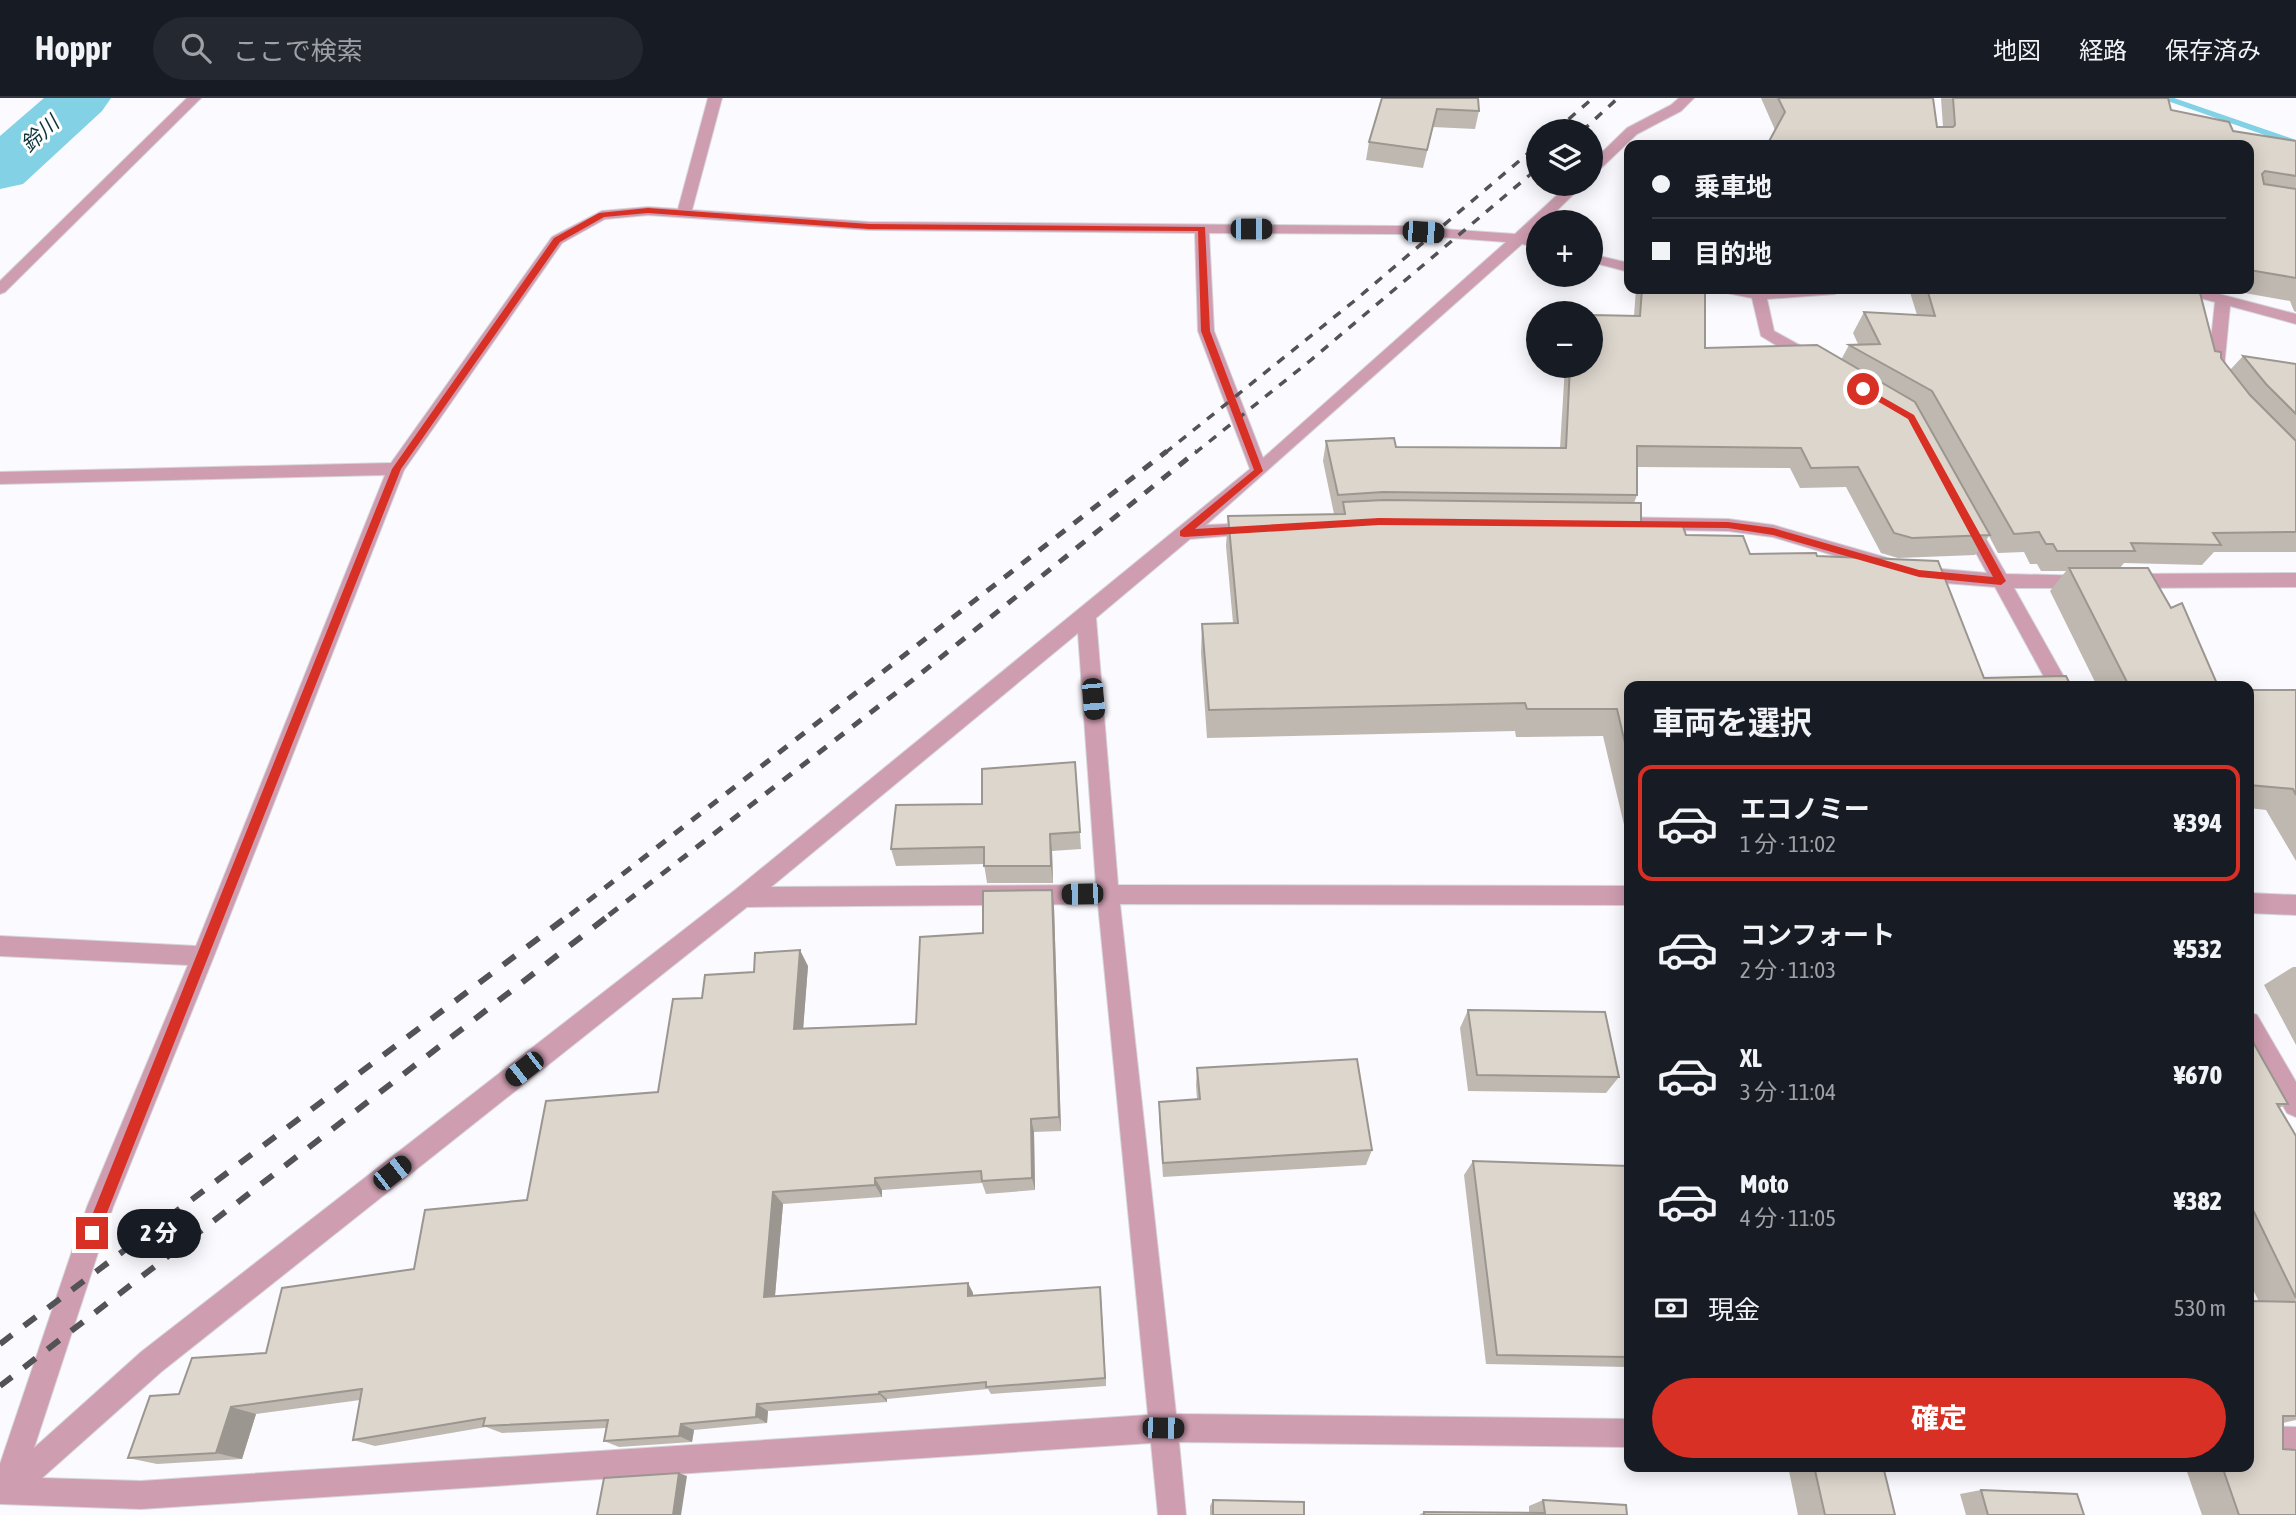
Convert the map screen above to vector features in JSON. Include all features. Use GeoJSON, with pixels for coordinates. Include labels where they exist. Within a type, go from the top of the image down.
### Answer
{"type":"FeatureCollection","features":[{"type":"Feature","properties":{"kind":"street"},"geometry":{"type":"LineString","coordinates":[[0,289],[194,98]]}},
{"type":"Feature","properties":{"kind":"street"},"geometry":{"type":"LineString","coordinates":[[684,213],[715,98]]}},
{"type":"Feature","properties":{"kind":"street"},"geometry":{"type":"LineString","coordinates":[[1603,159],[1632,131],[1676,108],[1687,98]]}},
{"type":"Feature","properties":{"kind":"street"},"geometry":{"type":"LineString","coordinates":[[1555,210],[1567,196]]}},
{"type":"Feature","properties":{"kind":"street"},"geometry":{"type":"LineString","coordinates":[[3,1495],[100,1207],[203,956],[396,469],[557,240],[602,215],[648,211],[869,226],[1399,230],[1526,241]]}},
{"type":"Feature","properties":{"kind":"street"},"geometry":{"type":"LineString","coordinates":[[1202,229],[1206,331],[1259,471]]}},
{"type":"Feature","properties":{"kind":"street"},"geometry":{"type":"LineString","coordinates":[[3,1495],[151,1363],[743,897],[1086,616],[1526,243]]}},
{"type":"Feature","properties":{"kind":"street"},"geometry":{"type":"LineString","coordinates":[[1603,261],[1624,267]]}},
{"type":"Feature","properties":{"kind":"street"},"geometry":{"type":"LineString","coordinates":[[1754,294],[1772,294]]}},
{"type":"Feature","properties":{"kind":"street"},"geometry":{"type":"LineString","coordinates":[[2201,294],[2296,319]]}},
{"type":"Feature","properties":{"kind":"street"},"geometry":{"type":"LineString","coordinates":[[1759,295],[1767,332],[1827,368]]}},
{"type":"Feature","properties":{"kind":"street"},"geometry":{"type":"LineString","coordinates":[[2223,300],[2214,377],[2227,393]]}},
{"type":"Feature","properties":{"kind":"street"},"geometry":{"type":"LineString","coordinates":[[0,478],[396,469]]}},
{"type":"Feature","properties":{"kind":"street"},"geometry":{"type":"LineString","coordinates":[[1962,511],[2056,681]]}},
{"type":"Feature","properties":{"kind":"street"},"geometry":{"type":"LineString","coordinates":[[1594,523],[1728,525],[1773,531],[1919,573],[2001,581],[2296,580]]}},
{"type":"Feature","properties":{"kind":"street"},"geometry":{"type":"LineString","coordinates":[[1184,533],[1267,528]]}},
{"type":"Feature","properties":{"kind":"street"},"geometry":{"type":"LineString","coordinates":[[1086,616],[1108,894],[1172,1515]]}},
{"type":"Feature","properties":{"kind":"street"},"geometry":{"type":"LineString","coordinates":[[743,897],[1108,894],[1624,895]]}},
{"type":"Feature","properties":{"kind":"street"},"geometry":{"type":"LineString","coordinates":[[2254,904],[2296,905]]}},
{"type":"Feature","properties":{"kind":"street"},"geometry":{"type":"LineString","coordinates":[[0,946],[203,956]]}},
{"type":"Feature","properties":{"kind":"street"},"geometry":{"type":"LineString","coordinates":[[2254,1032],[2296,1105]]}},
{"type":"Feature","properties":{"kind":"street"},"geometry":{"type":"LineString","coordinates":[[3,1495],[141,1495],[1163,1428],[1624,1433]]}},
{"type":"Feature","properties":{"kind":"street"},"geometry":{"type":"LineString","coordinates":[[2254,1440],[2296,1441]]}},
{"type":"Feature","properties":{"kind":"building"},"geometry":{"type":"Polygon","coordinates":[[[1382,98],[1478,98],[1479,111],[1437,109],[1427,150],[1369,142],[1382,98]]]}},
{"type":"Feature","properties":{"kind":"building"},"geometry":{"type":"Polygon","coordinates":[[[1778,98],[1933,98],[1937,127],[1953,127],[1953,98],[2168,98],[2171,110],[2229,122],[2233,131],[2296,141],[2296,176],[2265,171],[2262,174],[2264,184],[2296,189],[2296,278],[2254,271],[2254,140],[1770,140],[1785,112],[1778,98]]]}},
{"type":"Feature","properties":{"kind":"building"},"geometry":{"type":"Polygon","coordinates":[[[1642,294],[1705,294],[1705,348],[1817,345],[1915,402],[1990,535],[1912,538],[1894,533],[1858,467],[1811,468],[1801,448],[1637,446],[1637,495],[1383,492],[1338,495],[1326,441],[1394,438],[1396,447],[1566,448],[1569,378],[1603,378],[1603,315],[1640,316],[1642,294]]]}},
{"type":"Feature","properties":{"kind":"building"},"geometry":{"type":"Polygon","coordinates":[[[1928,294],[2200,294],[2215,351],[2221,352],[2221,358],[2250,395],[2296,441],[2296,532],[2213,533],[2221,545],[2131,543],[2135,551],[2057,551],[2053,544],[2046,544],[2039,532],[2014,534],[1932,391],[1849,345],[1880,344],[1864,312],[1935,316],[1928,294]]]}},
{"type":"Feature","properties":{"kind":"building"},"geometry":{"type":"Polygon","coordinates":[[[2243,356],[2296,364],[2296,414],[2266,384],[2243,356]]]}},
{"type":"Feature","properties":{"kind":"building"},"geometry":{"type":"Polygon","coordinates":[[[1385,500],[1641,503],[1641,524],[1682,524],[1686,535],[1743,536],[1750,554],[1816,553],[1817,556],[1938,561],[1984,678],[2066,676],[2068,681],[1624,681],[1624,739],[1617,709],[1527,709],[1525,703],[1209,710],[1202,624],[1238,623],[1228,516],[1345,514],[1343,502],[1385,500]]]}},
{"type":"Feature","properties":{"kind":"building"},"geometry":{"type":"Polygon","coordinates":[[[2069,568],[2148,568],[2171,608],[2182,603],[2216,681],[2126,681],[2069,568]]]}},
{"type":"Feature","properties":{"kind":"building"},"geometry":{"type":"Polygon","coordinates":[[[2254,690],[2296,690],[2296,795],[2293,789],[2254,785],[2254,690]]]}},
{"type":"Feature","properties":{"kind":"building"},"geometry":{"type":"Polygon","coordinates":[[[1075,762],[1080,832],[1050,834],[1051,866],[984,866],[984,847],[891,849],[896,805],[982,804],[982,769],[1075,762]]]}},
{"type":"Feature","properties":{"kind":"building"},"geometry":{"type":"Polygon","coordinates":[[[1052,890],[1059,1117],[1031,1119],[1032,1178],[982,1181],[981,1171],[875,1178],[875,1185],[773,1192],[764,1297],[968,1283],[968,1296],[1100,1287],[1105,1378],[986,1387],[986,1382],[757,1404],[756,1417],[681,1424],[679,1436],[604,1441],[608,1420],[483,1426],[485,1418],[353,1440],[362,1389],[231,1407],[216,1453],[128,1458],[150,1396],[179,1394],[192,1358],[266,1353],[282,1288],[414,1269],[425,1210],[527,1200],[546,1101],[658,1092],[673,999],[702,998],[705,975],[754,972],[755,953],[800,950],[794,1029],[916,1024],[920,937],[983,933],[983,891],[1052,890]]]}},
{"type":"Feature","properties":{"kind":"building"},"geometry":{"type":"Polygon","coordinates":[[[1468,1010],[1605,1012],[1619,1077],[1477,1075],[1468,1010]]]}},
{"type":"Feature","properties":{"kind":"building"},"geometry":{"type":"Polygon","coordinates":[[[2254,1044],[2288,1104],[2277,1104],[2296,1136],[2296,1298],[2254,1212],[2254,1044]]]}},
{"type":"Feature","properties":{"kind":"building"},"geometry":{"type":"Polygon","coordinates":[[[1357,1059],[1372,1150],[1163,1163],[1159,1102],[1200,1099],[1197,1068],[1357,1059]]]}},
{"type":"Feature","properties":{"kind":"building"},"geometry":{"type":"Polygon","coordinates":[[[1473,1161],[1624,1166],[1624,1357],[1497,1355],[1473,1161]]]}},
{"type":"Feature","properties":{"kind":"building"},"geometry":{"type":"Polygon","coordinates":[[[2254,1301],[2296,1302],[2296,1416],[2283,1416],[2283,1449],[2296,1450],[2296,1515],[2239,1515],[2224,1472],[2254,1472],[2254,1301]]]}},
{"type":"Feature","properties":{"kind":"building"},"geometry":{"type":"Polygon","coordinates":[[[1815,1472],[1884,1472],[1895,1515],[1825,1515],[1815,1472]]]}},
{"type":"Feature","properties":{"kind":"building"},"geometry":{"type":"Polygon","coordinates":[[[679,1473],[673,1515],[597,1515],[604,1478],[679,1473]]]}},
{"type":"Feature","properties":{"kind":"building"},"geometry":{"type":"Polygon","coordinates":[[[1981,1490],[2077,1494],[2084,1515],[1988,1515],[1981,1490]]]}},
{"type":"Feature","properties":{"kind":"building"},"geometry":{"type":"Polygon","coordinates":[[[1213,1500],[1304,1502],[1304,1515],[1213,1515],[1213,1500]]]}},
{"type":"Feature","properties":{"kind":"building"},"geometry":{"type":"Polygon","coordinates":[[[1543,1500],[1626,1505],[1627,1515],[1424,1515],[1424,1512],[1545,1513],[1543,1500]]]}},
{"type":"Feature","properties":{"kind":"waterway","name":"鈴川"},"geometry":{"type":"LineString","coordinates":[[0,170],[80,98]]}},
{"type":"Feature","properties":{"kind":"waterway"},"geometry":{"type":"LineString","coordinates":[[2164,98],[2296,143]]}},
{"type":"Feature","properties":{"kind":"railway"},"geometry":{"type":"LineString","coordinates":[[1569,119],[1593,98]]}},
{"type":"Feature","properties":{"kind":"railway"},"geometry":{"type":"LineString","coordinates":[[1595,119],[1618,98]]}},
{"type":"Feature","properties":{"kind":"railway"},"geometry":{"type":"LineString","coordinates":[[1165,453],[1353,302],[1526,155]]}},
{"type":"Feature","properties":{"kind":"railway"},"geometry":{"type":"LineString","coordinates":[[1195,453],[1311,360],[1526,178]]}},
{"type":"Feature","properties":{"kind":"railway"},"geometry":{"type":"LineString","coordinates":[[570,915],[1167,451]]}},
{"type":"Feature","properties":{"kind":"railway"},"geometry":{"type":"LineString","coordinates":[[609,915],[914,679],[1197,451]]}},
{"type":"Feature","properties":{"kind":"railway"},"geometry":{"type":"LineString","coordinates":[[0,1344],[572,913]]}},
{"type":"Feature","properties":{"kind":"railway"},"geometry":{"type":"LineString","coordinates":[[0,1386],[612,913]]}},
{"type":"Feature","properties":{"kind":"route"},"geometry":{"type":"LineString","coordinates":[[92,1233],[100,1207],[203,956],[396,469],[557,240],[602,215],[648,211],[869,226],[1202,229],[1206,331],[1259,471],[1184,533],[1379,521],[1728,525],[1773,531],[1919,573],[2001,581],[1911,417],[1863,389]]}}]}
